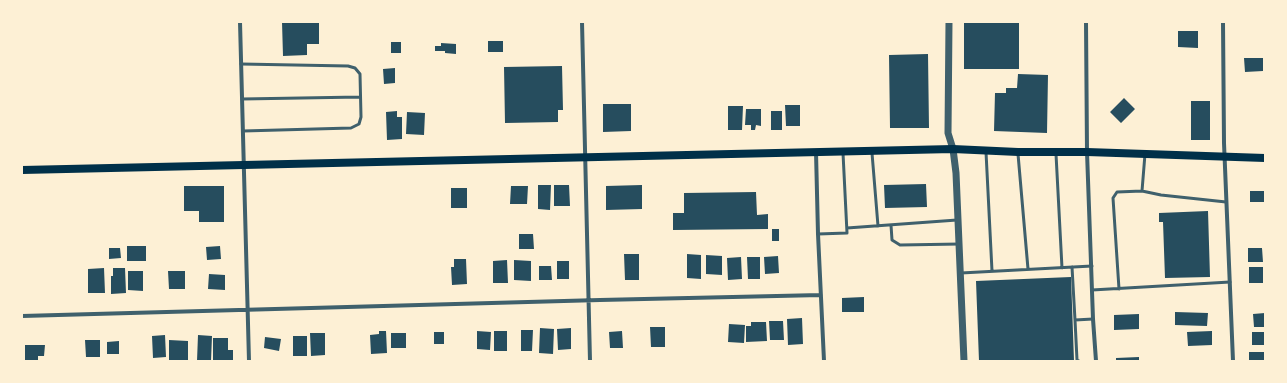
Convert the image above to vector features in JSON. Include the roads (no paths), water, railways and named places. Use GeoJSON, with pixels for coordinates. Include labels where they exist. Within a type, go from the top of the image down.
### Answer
{"type":"FeatureCollection","features":[{"type":"Feature","properties":{"kind":"main road"},"geometry":{"type":"LineString","coordinates":[[22,170],[952,149],[1265,158]]}},
{"type":"Feature","properties":{"kind":"street"},"geometry":{"type":"LineString","coordinates":[[240,22],[249,361]]}},
{"type":"Feature","properties":{"kind":"street"},"geometry":{"type":"LineString","coordinates":[[582,22],[590,361]]}},
{"type":"Feature","properties":{"kind":"street"},"geometry":{"type":"LineString","coordinates":[[948,22],[948,133],[956,173],[964,361]]}},
{"type":"Feature","properties":{"kind":"street"},"geometry":{"type":"LineString","coordinates":[[1086,22],[1087,152],[1096,361]]}},
{"type":"Feature","properties":{"kind":"street"},"geometry":{"type":"LineString","coordinates":[[1223,22],[1224,157],[1233,361]]}},
{"type":"Feature","properties":{"kind":"street"},"geometry":{"type":"LineString","coordinates":[[816,152],[824,361]]}},
{"type":"Feature","properties":{"kind":"street"},"geometry":{"type":"LineString","coordinates":[[22,316],[821,295]]}},
{"type":"Feature","properties":{"kind":"lane"},"geometry":{"type":"LineString","coordinates":[[241,64],[348,66],[355,68],[360,74],[361,117],[359,124],[351,128],[242,131]]}},
{"type":"Feature","properties":{"kind":"lane"},"geometry":{"type":"LineString","coordinates":[[242,99],[360,96]]}},
{"type":"Feature","properties":{"kind":"lane"},"geometry":{"type":"LineString","coordinates":[[986,150],[992,271]]}},
{"type":"Feature","properties":{"kind":"lane"},"geometry":{"type":"LineString","coordinates":[[818,234],[847,233],[843,151]]}},
{"type":"Feature","properties":{"kind":"lane"},"geometry":{"type":"LineString","coordinates":[[872,151],[878,226]]}},
{"type":"Feature","properties":{"kind":"lane"},"geometry":{"type":"LineString","coordinates":[[1018,152],[1028,269]]}},
{"type":"Feature","properties":{"kind":"lane"},"geometry":{"type":"LineString","coordinates":[[1056,152],[1062,268]]}},
{"type":"Feature","properties":{"kind":"lane"},"geometry":{"type":"LineString","coordinates":[[1142,191],[1145,154]]}},
{"type":"Feature","properties":{"kind":"lane"},"geometry":{"type":"LineString","coordinates":[[1119,289],[1113,198],[1117,192],[1142,191],[1161,195],[1226,202]]}},
{"type":"Feature","properties":{"kind":"lane"},"geometry":{"type":"LineString","coordinates":[[847,228],[958,220]]}},
{"type":"Feature","properties":{"kind":"lane"},"geometry":{"type":"LineString","coordinates":[[891,225],[892,240],[900,245],[960,244]]}},
{"type":"Feature","properties":{"kind":"lane"},"geometry":{"type":"LineString","coordinates":[[961,273],[1092,266]]}},
{"type":"Feature","properties":{"kind":"lane"},"geometry":{"type":"LineString","coordinates":[[1072,267],[1077,360],[1079,361]]}},
{"type":"Feature","properties":{"kind":"lane"},"geometry":{"type":"LineString","coordinates":[[1092,290],[1230,282]]}},
{"type":"Feature","properties":{"kind":"lane"},"geometry":{"type":"LineString","coordinates":[[1075,320],[1094,319]]}}]}
